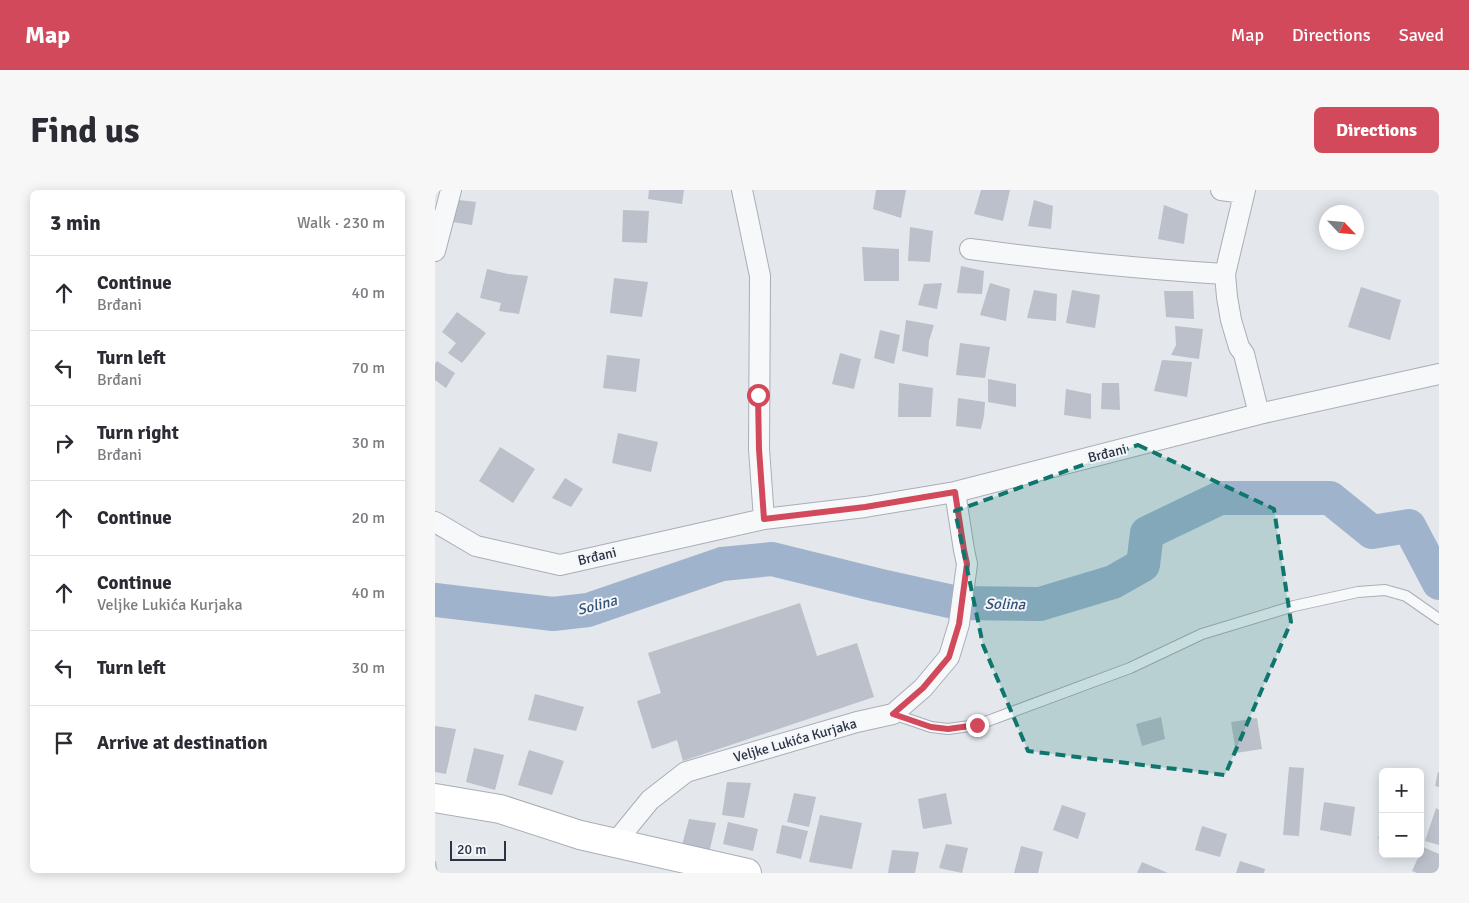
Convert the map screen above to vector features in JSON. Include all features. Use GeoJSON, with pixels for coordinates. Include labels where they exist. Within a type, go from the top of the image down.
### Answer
{"type":"FeatureCollection","features":[{"type":"Feature","properties":{"kind":"main road"},"geometry":{"type":"LineString","coordinates":[[435,798],[500,809],[613,844],[747,873]]}},
{"type":"Feature","properties":{"kind":"street"},"geometry":{"type":"LineString","coordinates":[[435,251],[451,190]]}},
{"type":"Feature","properties":{"kind":"street"},"geometry":{"type":"LineString","coordinates":[[742,190],[760,276],[759,449],[764,519]]}},
{"type":"Feature","properties":{"kind":"street"},"geometry":{"type":"LineString","coordinates":[[1221,190],[1244,192],[1225,274],[1231,320],[1243,354],[1259,414]]}},
{"type":"Feature","properties":{"kind":"street"},"geometry":{"type":"LineString","coordinates":[[970,249],[1153,270],[1225,274]]}},
{"type":"Feature","properties":{"kind":"street","name":"Brđani"},"geometry":{"type":"LineString","coordinates":[[435,522],[476,546],[560,565],[764,519],[865,507],[955,492],[1259,414],[1439,374]]}},
{"type":"Feature","properties":{"kind":"street","name":"Veljke Lukića Kurjaka"},"geometry":{"type":"LineString","coordinates":[[613,844],[651,800],[686,772],[857,722],[893,714],[923,688],[949,657],[959,624],[967,564],[955,492]]}},
{"type":"Feature","properties":{"kind":"lane"},"geometry":{"type":"LineString","coordinates":[[893,714],[931,727],[948,729],[977,725],[1130,668],[1202,634],[1294,606],[1358,592],[1385,590],[1407,596],[1439,619]]}},
{"type":"Feature","properties":{"kind":"highlighted area"},"geometry":{"type":"Polygon","coordinates":[[[1138,445],[1274,509],[1291,622],[1225,775],[1028,751],[983,645],[955,511],[1138,445]]]}},
{"type":"Feature","properties":{"kind":"building"},"geometry":{"type":"Polygon","coordinates":[[[649,190],[684,190],[682,204],[648,199],[649,190]]]}},
{"type":"Feature","properties":{"kind":"building"},"geometry":{"type":"Polygon","coordinates":[[[876,190],[906,190],[901,218],[873,209],[876,190]]]}},
{"type":"Feature","properties":{"kind":"building"},"geometry":{"type":"Polygon","coordinates":[[[981,190],[1010,190],[1003,221],[974,214],[981,190]]]}},
{"type":"Feature","properties":{"kind":"building"},"geometry":{"type":"Polygon","coordinates":[[[450,199],[476,202],[472,225],[446,221],[450,199]]]}},
{"type":"Feature","properties":{"kind":"building"},"geometry":{"type":"Polygon","coordinates":[[[1034,200],[1053,206],[1051,229],[1028,226],[1034,200]]]}},
{"type":"Feature","properties":{"kind":"building"},"geometry":{"type":"Polygon","coordinates":[[[1164,205],[1188,214],[1184,244],[1158,239],[1164,205]]]}},
{"type":"Feature","properties":{"kind":"building"},"geometry":{"type":"Polygon","coordinates":[[[623,210],[649,211],[647,243],[622,242],[623,210]]]}},
{"type":"Feature","properties":{"kind":"building"},"geometry":{"type":"Polygon","coordinates":[[[910,227],[933,231],[930,262],[908,261],[910,227]]]}},
{"type":"Feature","properties":{"kind":"building"},"geometry":{"type":"Polygon","coordinates":[[[862,247],[899,249],[899,281],[864,281],[862,247]]]}},
{"type":"Feature","properties":{"kind":"building"},"geometry":{"type":"Polygon","coordinates":[[[961,266],[984,271],[982,294],[957,293],[961,266]]]}},
{"type":"Feature","properties":{"kind":"building"},"geometry":{"type":"Polygon","coordinates":[[[487,269],[528,276],[519,314],[499,311],[501,303],[480,298],[487,269]]]}},
{"type":"Feature","properties":{"kind":"building"},"geometry":{"type":"Polygon","coordinates":[[[614,278],[648,282],[642,317],[610,313],[614,278]]]}},
{"type":"Feature","properties":{"kind":"building"},"geometry":{"type":"Polygon","coordinates":[[[942,283],[937,309],[918,305],[924,284],[942,283]]]}},
{"type":"Feature","properties":{"kind":"building"},"geometry":{"type":"Polygon","coordinates":[[[990,283],[1010,289],[1006,321],[980,315],[990,283]]]}},
{"type":"Feature","properties":{"kind":"building"},"geometry":{"type":"Polygon","coordinates":[[[1361,287],[1401,300],[1390,340],[1348,327],[1361,287]]]}},
{"type":"Feature","properties":{"kind":"building"},"geometry":{"type":"Polygon","coordinates":[[[1034,290],[1057,294],[1056,321],[1027,318],[1034,290]]]}},
{"type":"Feature","properties":{"kind":"building"},"geometry":{"type":"Polygon","coordinates":[[[1072,290],[1100,295],[1095,328],[1066,323],[1072,290]]]}},
{"type":"Feature","properties":{"kind":"building"},"geometry":{"type":"Polygon","coordinates":[[[1164,291],[1193,291],[1194,319],[1166,317],[1164,291]]]}},
{"type":"Feature","properties":{"kind":"building"},"geometry":{"type":"Polygon","coordinates":[[[457,312],[486,333],[462,363],[448,353],[456,343],[442,332],[457,312]]]}},
{"type":"Feature","properties":{"kind":"building"},"geometry":{"type":"Polygon","coordinates":[[[906,320],[934,325],[929,341],[928,357],[902,351],[906,320]]]}},
{"type":"Feature","properties":{"kind":"building"},"geometry":{"type":"Polygon","coordinates":[[[1175,326],[1203,329],[1199,359],[1171,355],[1176,345],[1175,326]]]}},
{"type":"Feature","properties":{"kind":"building"},"geometry":{"type":"Polygon","coordinates":[[[880,330],[900,335],[894,364],[874,358],[880,330]]]}},
{"type":"Feature","properties":{"kind":"building"},"geometry":{"type":"Polygon","coordinates":[[[960,343],[990,347],[985,378],[956,375],[960,343]]]}},
{"type":"Feature","properties":{"kind":"building"},"geometry":{"type":"Polygon","coordinates":[[[840,353],[861,359],[854,389],[832,384],[840,353]]]}},
{"type":"Feature","properties":{"kind":"building"},"geometry":{"type":"Polygon","coordinates":[[[607,355],[640,359],[636,392],[603,388],[607,355]]]}},
{"type":"Feature","properties":{"kind":"building"},"geometry":{"type":"Polygon","coordinates":[[[1162,360],[1192,362],[1187,397],[1154,391],[1162,360]]]}},
{"type":"Feature","properties":{"kind":"building"},"geometry":{"type":"Polygon","coordinates":[[[437,361],[455,373],[446,388],[435,380],[435,364],[437,361]]]}},
{"type":"Feature","properties":{"kind":"building"},"geometry":{"type":"Polygon","coordinates":[[[988,379],[1016,384],[1016,407],[988,402],[988,379]]]}},
{"type":"Feature","properties":{"kind":"building"},"geometry":{"type":"Polygon","coordinates":[[[899,383],[933,388],[931,417],[898,417],[899,383]]]}},
{"type":"Feature","properties":{"kind":"building"},"geometry":{"type":"Polygon","coordinates":[[[1102,383],[1119,383],[1120,410],[1101,409],[1102,383]]]}},
{"type":"Feature","properties":{"kind":"building"},"geometry":{"type":"Polygon","coordinates":[[[1066,389],[1091,394],[1091,419],[1064,415],[1066,389]]]}},
{"type":"Feature","properties":{"kind":"building"},"geometry":{"type":"Polygon","coordinates":[[[958,398],[985,402],[981,429],[956,426],[958,398]]]}},
{"type":"Feature","properties":{"kind":"building"},"geometry":{"type":"Polygon","coordinates":[[[618,433],[658,442],[651,472],[612,463],[618,433]]]}},
{"type":"Feature","properties":{"kind":"building"},"geometry":{"type":"Polygon","coordinates":[[[500,447],[535,469],[513,503],[479,481],[500,447]]]}},
{"type":"Feature","properties":{"kind":"building"},"geometry":{"type":"Polygon","coordinates":[[[565,478],[583,489],[571,507],[552,498],[565,478]]]}},
{"type":"Feature","properties":{"kind":"building"},"geometry":{"type":"Polygon","coordinates":[[[800,603],[817,656],[857,643],[874,697],[683,761],[677,740],[652,749],[637,701],[661,693],[648,653],[800,603]]]}},
{"type":"Feature","properties":{"kind":"building"},"geometry":{"type":"Polygon","coordinates":[[[535,694],[584,707],[576,731],[528,720],[535,694]]]}},
{"type":"Feature","properties":{"kind":"building"},"geometry":{"type":"Polygon","coordinates":[[[1161,717],[1165,739],[1142,746],[1136,724],[1161,717]]]}},
{"type":"Feature","properties":{"kind":"building"},"geometry":{"type":"Polygon","coordinates":[[[1257,718],[1262,749],[1236,753],[1231,722],[1257,718]]]}},
{"type":"Feature","properties":{"kind":"building"},"geometry":{"type":"Polygon","coordinates":[[[435,726],[456,729],[446,774],[435,772],[435,726]]]}},
{"type":"Feature","properties":{"kind":"building"},"geometry":{"type":"Polygon","coordinates":[[[474,748],[504,755],[495,790],[466,782],[474,748]]]}},
{"type":"Feature","properties":{"kind":"building"},"geometry":{"type":"Polygon","coordinates":[[[529,750],[564,761],[552,795],[518,785],[529,750]]]}},
{"type":"Feature","properties":{"kind":"building"},"geometry":{"type":"Polygon","coordinates":[[[1289,767],[1304,768],[1299,836],[1283,835],[1289,767]]]}},
{"type":"Feature","properties":{"kind":"building"},"geometry":{"type":"Polygon","coordinates":[[[1439,772],[1439,787],[1435,786],[1439,772]]]}},
{"type":"Feature","properties":{"kind":"building"},"geometry":{"type":"Polygon","coordinates":[[[727,782],[751,783],[744,818],[722,815],[727,782]]]}},
{"type":"Feature","properties":{"kind":"building"},"geometry":{"type":"Polygon","coordinates":[[[794,793],[816,797],[809,827],[787,822],[794,793]]]}},
{"type":"Feature","properties":{"kind":"building"},"geometry":{"type":"Polygon","coordinates":[[[946,793],[952,824],[923,829],[918,799],[946,793]]]}},
{"type":"Feature","properties":{"kind":"building"},"geometry":{"type":"Polygon","coordinates":[[[1324,802],[1355,807],[1351,836],[1320,830],[1324,802]]]}},
{"type":"Feature","properties":{"kind":"building"},"geometry":{"type":"Polygon","coordinates":[[[1062,805],[1086,813],[1078,839],[1053,830],[1062,805]]]}},
{"type":"Feature","properties":{"kind":"building"},"geometry":{"type":"Polygon","coordinates":[[[1436,808],[1439,810],[1439,845],[1425,841],[1436,808]]]}},
{"type":"Feature","properties":{"kind":"building"},"geometry":{"type":"Polygon","coordinates":[[[820,815],[862,823],[852,869],[809,862],[820,815]]]}},
{"type":"Feature","properties":{"kind":"building"},"geometry":{"type":"Polygon","coordinates":[[[689,819],[716,823],[709,853],[681,849],[689,819]]]}},
{"type":"Feature","properties":{"kind":"building"},"geometry":{"type":"Polygon","coordinates":[[[728,822],[758,829],[753,851],[723,844],[728,822]]]}},
{"type":"Feature","properties":{"kind":"building"},"geometry":{"type":"Polygon","coordinates":[[[782,825],[808,831],[801,859],[776,853],[782,825]]]}},
{"type":"Feature","properties":{"kind":"building"},"geometry":{"type":"Polygon","coordinates":[[[1202,826],[1227,834],[1220,857],[1195,850],[1202,826]]]}},
{"type":"Feature","properties":{"kind":"building"},"geometry":{"type":"Polygon","coordinates":[[[946,844],[968,848],[962,873],[939,868],[946,844]]]}},
{"type":"Feature","properties":{"kind":"building"},"geometry":{"type":"Polygon","coordinates":[[[1021,846],[1043,852],[1038,873],[1014,873],[1021,846]]]}},
{"type":"Feature","properties":{"kind":"building"},"geometry":{"type":"Polygon","coordinates":[[[1424,847],[1439,854],[1439,873],[1417,873],[1412,871],[1418,858],[1424,858],[1424,847]]]}},
{"type":"Feature","properties":{"kind":"building"},"geometry":{"type":"Polygon","coordinates":[[[892,850],[919,852],[915,873],[888,873],[892,850]]]}},
{"type":"Feature","properties":{"kind":"building"},"geometry":{"type":"Polygon","coordinates":[[[436,861],[438,873],[435,873],[436,861]]]}},
{"type":"Feature","properties":{"kind":"building"},"geometry":{"type":"Polygon","coordinates":[[[1240,861],[1265,869],[1264,873],[1236,873],[1240,861]]]}},
{"type":"Feature","properties":{"kind":"building"},"geometry":{"type":"Polygon","coordinates":[[[1142,862],[1168,873],[1137,873],[1142,862]]]}},
{"type":"Feature","properties":{"kind":"waterway","name":"Solina"},"geometry":{"type":"LineString","coordinates":[[435,600],[553,614],[588,610],[722,564],[772,559],[958,603],[1040,604],[1113,582],[1143,565],[1147,533],[1220,498],[1330,498],[1372,532],[1409,526],[1439,583]]}},
{"type":"Feature","properties":{"kind":"route"},"geometry":{"type":"LineString","coordinates":[[758,395],[761,492],[764,519],[865,507],[955,492],[967,564],[959,624],[949,657],[923,688],[893,714],[931,727],[948,729],[977,725]]}}]}
